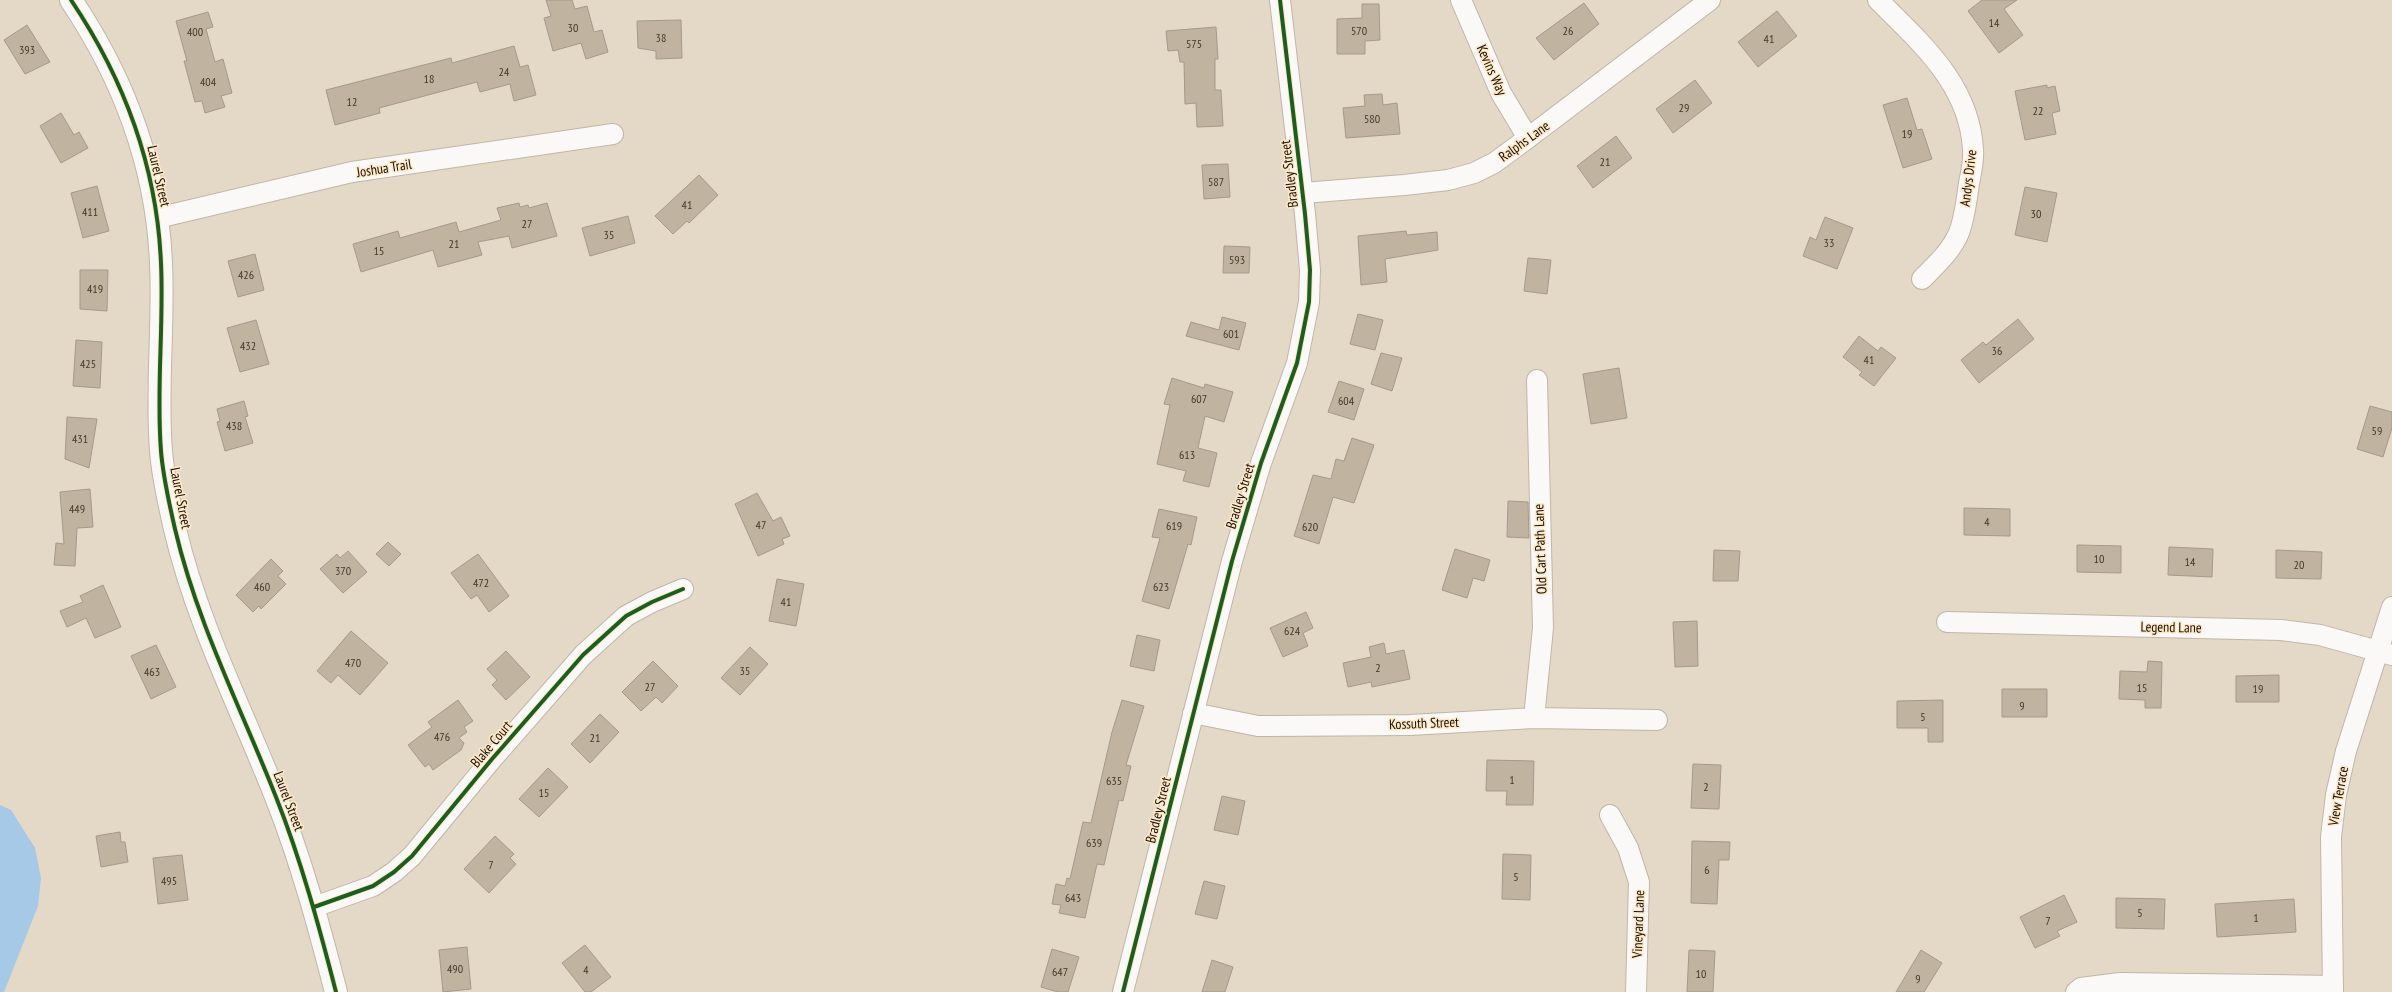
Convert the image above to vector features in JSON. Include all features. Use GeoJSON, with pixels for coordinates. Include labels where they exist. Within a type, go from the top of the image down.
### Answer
{"type":"FeatureCollection","features":[{"type":"Feature","properties":{"kind":"street","name":"Laurel Street"},"geometry":{"type":"LineString","coordinates":[[70,0],[102,51],[134,121],[150,177],[157,218],[161,265],[161,452],[175,530],[206,631],[275,794],[314,907],[336,992]]}},
{"type":"Feature","properties":{"kind":"street","name":"Bradley Street"},"geometry":{"type":"LineString","coordinates":[[1123,992],[1247,507],[1297,363],[1309,302],[1310,270],[1280,0]]}},
{"type":"Feature","properties":{"kind":"street","name":"Kevins Way"},"geometry":{"type":"LineString","coordinates":[[1461,0],[1501,93],[1528,138]]}},
{"type":"Feature","properties":{"kind":"street","name":"Ralphs Lane"},"geometry":{"type":"LineString","coordinates":[[1302,193],[1448,180],[1474,173],[1494,162],[1528,138],[1710,0]]}},
{"type":"Feature","properties":{"kind":"street","name":"Andys Drive"},"geometry":{"type":"LineString","coordinates":[[1878,0],[1922,44],[1947,73],[1962,100],[1971,129],[1973,152],[1968,196],[1958,236],[1941,260],[1922,279]]}},
{"type":"Feature","properties":{"kind":"street","name":"Joshua Trail"},"geometry":{"type":"LineString","coordinates":[[157,218],[352,172],[613,134]]}},
{"type":"Feature","properties":{"kind":"street","name":"Old Cart Path Lane"},"geometry":{"type":"LineString","coordinates":[[1534,718],[1542,628],[1537,380]]}},
{"type":"Feature","properties":{"kind":"street","name":"Blake Court"},"geometry":{"type":"LineString","coordinates":[[314,907],[373,886],[394,872],[412,856],[492,759],[583,655],[626,616],[652,602],[684,589]]}},
{"type":"Feature","properties":{"kind":"street","name":"View Terrace"},"geometry":{"type":"LineString","coordinates":[[2333,989],[2331,837],[2336,795],[2346,751],[2385,653],[2392,607]]}},
{"type":"Feature","properties":{"kind":"street","name":"Legend Lane"},"geometry":{"type":"LineString","coordinates":[[1948,622],[2281,630],[2320,635],[2385,653]]}},
{"type":"Feature","properties":{"kind":"street","name":"Kossuth Street"},"geometry":{"type":"LineString","coordinates":[[1194,713],[1258,726],[1410,725],[1534,718],[1657,720]]}},
{"type":"Feature","properties":{"kind":"street","name":"Vineyard Lane"},"geometry":{"type":"LineString","coordinates":[[1610,815],[1628,848],[1639,882],[1636,992]]}},
{"type":"Feature","properties":{"kind":"street"},"geometry":{"type":"LineString","coordinates":[[2076,992],[2082,988],[2120,983],[2333,989]]}},
{"type":"Feature","properties":{"kind":"water"},"geometry":{"type":"Polygon","coordinates":[[[0,805],[11,810],[35,848],[41,878],[38,906],[4,992],[0,992],[0,805]]]}},
{"type":"Feature","properties":{"kind":"building"},"geometry":{"type":"Polygon","coordinates":[[[546,0],[572,0],[575,9],[587,6],[594,32],[602,30],[608,52],[586,59],[581,43],[553,51],[544,18],[551,16],[546,0]]]}},
{"type":"Feature","properties":{"kind":"building"},"geometry":{"type":"Polygon","coordinates":[[[1982,0],[2017,0],[2004,9],[2023,35],[1999,53],[1968,11],[1982,0]]]}},
{"type":"Feature","properties":{"kind":"building"},"geometry":{"type":"Polygon","coordinates":[[[1584,3],[1599,24],[1554,60],[1536,38],[1584,3]]]}},
{"type":"Feature","properties":{"kind":"building"},"geometry":{"type":"Polygon","coordinates":[[[1362,4],[1379,4],[1380,40],[1365,41],[1365,54],[1337,54],[1337,19],[1362,18],[1362,4]]]}},
{"type":"Feature","properties":{"kind":"building"},"geometry":{"type":"Polygon","coordinates":[[[1777,11],[1797,36],[1758,67],[1738,42],[1777,11]]]}},
{"type":"Feature","properties":{"kind":"building"},"geometry":{"type":"Polygon","coordinates":[[[208,12],[213,27],[206,29],[215,62],[223,59],[232,93],[221,96],[225,107],[205,113],[202,101],[195,102],[184,61],[187,61],[176,21],[208,12]]]}},
{"type":"Feature","properties":{"kind":"building"},"geometry":{"type":"Polygon","coordinates":[[[681,20],[682,58],[656,59],[656,51],[638,48],[637,21],[681,20]]]}},
{"type":"Feature","properties":{"kind":"building"},"geometry":{"type":"Polygon","coordinates":[[[27,25],[50,62],[25,74],[4,40],[27,25]]]}},
{"type":"Feature","properties":{"kind":"building"},"geometry":{"type":"Polygon","coordinates":[[[1216,27],[1218,59],[1215,59],[1215,90],[1221,90],[1223,126],[1197,127],[1196,103],[1185,104],[1184,62],[1180,62],[1178,50],[1168,51],[1166,31],[1216,27]]]}},
{"type":"Feature","properties":{"kind":"building"},"geometry":{"type":"Polygon","coordinates":[[[514,46],[520,67],[528,65],[536,95],[514,101],[510,84],[480,92],[477,82],[379,108],[380,113],[335,125],[326,90],[451,58],[452,63],[514,46]]]}},
{"type":"Feature","properties":{"kind":"building"},"geometry":{"type":"Polygon","coordinates":[[[1695,80],[1712,103],[1673,133],[1656,109],[1695,80]]]}},
{"type":"Feature","properties":{"kind":"building"},"geometry":{"type":"Polygon","coordinates":[[[2047,85],[2047,88],[2055,86],[2060,111],[2052,113],[2056,134],[2025,140],[2015,91],[2047,85]]]}},
{"type":"Feature","properties":{"kind":"building"},"geometry":{"type":"Polygon","coordinates":[[[1382,94],[1383,105],[1397,103],[1400,134],[1346,138],[1343,108],[1365,106],[1364,95],[1382,94]]]}},
{"type":"Feature","properties":{"kind":"building"},"geometry":{"type":"Polygon","coordinates":[[[1907,98],[1917,130],[1922,129],[1932,159],[1903,168],[1883,105],[1907,98]]]}},
{"type":"Feature","properties":{"kind":"building"},"geometry":{"type":"Polygon","coordinates":[[[61,113],[74,135],[79,132],[88,148],[61,163],[40,126],[61,113]]]}},
{"type":"Feature","properties":{"kind":"building"},"geometry":{"type":"Polygon","coordinates":[[[1616,136],[1632,158],[1593,188],[1577,166],[1616,136]]]}},
{"type":"Feature","properties":{"kind":"building"},"geometry":{"type":"Polygon","coordinates":[[[1228,164],[1230,197],[1204,199],[1202,165],[1228,164]]]}},
{"type":"Feature","properties":{"kind":"building"},"geometry":{"type":"Polygon","coordinates":[[[699,175],[718,195],[689,223],[687,221],[673,234],[655,216],[699,175]]]}},
{"type":"Feature","properties":{"kind":"building"},"geometry":{"type":"Polygon","coordinates":[[[97,186],[109,231],[83,238],[71,193],[97,186]]]}},
{"type":"Feature","properties":{"kind":"building"},"geometry":{"type":"Polygon","coordinates":[[[2025,187],[2057,193],[2047,242],[2015,235],[2025,187]]]}},
{"type":"Feature","properties":{"kind":"building"},"geometry":{"type":"Polygon","coordinates":[[[519,203],[520,207],[528,205],[529,208],[547,203],[557,236],[512,248],[509,236],[478,242],[482,255],[438,267],[433,250],[361,272],[353,244],[398,231],[400,238],[456,222],[459,232],[501,220],[497,208],[519,203]]]}},
{"type":"Feature","properties":{"kind":"building"},"geometry":{"type":"Polygon","coordinates":[[[628,216],[635,243],[590,256],[582,228],[628,216]]]}},
{"type":"Feature","properties":{"kind":"building"},"geometry":{"type":"Polygon","coordinates":[[[1825,217],[1853,228],[1837,269],[1803,256],[1810,237],[1816,240],[1825,217]]]}},
{"type":"Feature","properties":{"kind":"building"},"geometry":{"type":"Polygon","coordinates":[[[1406,231],[1407,235],[1437,232],[1438,250],[1385,259],[1387,282],[1361,285],[1358,236],[1406,231]]]}},
{"type":"Feature","properties":{"kind":"building"},"geometry":{"type":"Polygon","coordinates":[[[1224,246],[1250,247],[1249,273],[1223,273],[1224,246]]]}},
{"type":"Feature","properties":{"kind":"building"},"geometry":{"type":"Polygon","coordinates":[[[255,254],[264,290],[238,297],[228,261],[255,254]]]}},
{"type":"Feature","properties":{"kind":"building"},"geometry":{"type":"Polygon","coordinates":[[[1528,258],[1551,260],[1547,294],[1524,291],[1528,258]]]}},
{"type":"Feature","properties":{"kind":"building"},"geometry":{"type":"Polygon","coordinates":[[[80,270],[108,270],[107,311],[80,309],[80,270]]]}},
{"type":"Feature","properties":{"kind":"building"},"geometry":{"type":"Polygon","coordinates":[[[1358,314],[1383,320],[1375,350],[1350,344],[1358,314]]]}},
{"type":"Feature","properties":{"kind":"building"},"geometry":{"type":"Polygon","coordinates":[[[1222,317],[1246,323],[1239,350],[1186,336],[1191,322],[1219,330],[1222,317]]]}},
{"type":"Feature","properties":{"kind":"building"},"geometry":{"type":"Polygon","coordinates":[[[2018,319],[2034,339],[1979,383],[1961,360],[1983,342],[1986,345],[2018,319]]]}},
{"type":"Feature","properties":{"kind":"building"},"geometry":{"type":"Polygon","coordinates":[[[256,320],[269,364],[240,372],[227,328],[256,320]]]}},
{"type":"Feature","properties":{"kind":"building"},"geometry":{"type":"Polygon","coordinates":[[[1859,336],[1878,351],[1881,347],[1896,358],[1874,386],[1859,375],[1862,372],[1843,357],[1859,336]]]}},
{"type":"Feature","properties":{"kind":"building"},"geometry":{"type":"Polygon","coordinates":[[[76,340],[102,342],[100,388],[73,386],[76,340]]]}},
{"type":"Feature","properties":{"kind":"building"},"geometry":{"type":"Polygon","coordinates":[[[1381,353],[1402,358],[1392,391],[1371,384],[1381,353]]]}},
{"type":"Feature","properties":{"kind":"building"},"geometry":{"type":"Polygon","coordinates":[[[1619,368],[1627,418],[1591,424],[1583,374],[1619,368]]]}},
{"type":"Feature","properties":{"kind":"building"},"geometry":{"type":"Polygon","coordinates":[[[1172,378],[1204,388],[1205,384],[1233,392],[1224,422],[1205,416],[1198,448],[1217,453],[1209,487],[1183,481],[1186,471],[1157,464],[1170,405],[1164,404],[1172,378]]]}},
{"type":"Feature","properties":{"kind":"building"},"geometry":{"type":"Polygon","coordinates":[[[1339,381],[1364,389],[1354,420],[1328,412],[1339,381]]]}},
{"type":"Feature","properties":{"kind":"building"},"geometry":{"type":"Polygon","coordinates":[[[244,401],[248,416],[245,417],[253,443],[225,451],[217,422],[220,421],[217,409],[244,401]]]}},
{"type":"Feature","properties":{"kind":"building"},"geometry":{"type":"Polygon","coordinates":[[[2370,406],[2392,412],[2392,428],[2383,457],[2357,449],[2370,406]]]}},
{"type":"Feature","properties":{"kind":"building"},"geometry":{"type":"Polygon","coordinates":[[[67,417],[97,419],[89,468],[65,459],[67,417]]]}},
{"type":"Feature","properties":{"kind":"building"},"geometry":{"type":"Polygon","coordinates":[[[1352,438],[1374,445],[1354,503],[1333,497],[1319,544],[1294,536],[1313,475],[1331,479],[1336,459],[1344,461],[1352,438]]]}},
{"type":"Feature","properties":{"kind":"building"},"geometry":{"type":"Polygon","coordinates":[[[90,489],[93,527],[77,528],[75,566],[54,565],[56,543],[64,544],[60,492],[90,489]]]}},
{"type":"Feature","properties":{"kind":"building"},"geometry":{"type":"Polygon","coordinates":[[[757,493],[773,521],[781,517],[790,536],[782,539],[784,544],[758,556],[735,504],[757,493]]]}},
{"type":"Feature","properties":{"kind":"building"},"geometry":{"type":"Polygon","coordinates":[[[1508,501],[1528,502],[1529,538],[1507,537],[1508,501]]]}},
{"type":"Feature","properties":{"kind":"building"},"geometry":{"type":"Polygon","coordinates":[[[1964,508],[2010,509],[2010,536],[1964,535],[1964,508]]]}},
{"type":"Feature","properties":{"kind":"building"},"geometry":{"type":"Polygon","coordinates":[[[1159,509],[1197,517],[1191,545],[1188,544],[1169,609],[1142,601],[1160,538],[1152,537],[1159,509]]]}},
{"type":"Feature","properties":{"kind":"building"},"geometry":{"type":"Polygon","coordinates":[[[388,542],[401,554],[389,566],[376,554],[388,542]]]}},
{"type":"Feature","properties":{"kind":"building"},"geometry":{"type":"Polygon","coordinates":[[[2077,545],[2121,546],[2121,573],[2077,572],[2077,545]]]}},
{"type":"Feature","properties":{"kind":"building"},"geometry":{"type":"Polygon","coordinates":[[[2169,547],[2213,549],[2212,577],[2168,575],[2169,547]]]}},
{"type":"Feature","properties":{"kind":"building"},"geometry":{"type":"Polygon","coordinates":[[[1455,549],[1490,560],[1484,581],[1473,578],[1467,598],[1442,590],[1455,549]]]}},
{"type":"Feature","properties":{"kind":"building"},"geometry":{"type":"Polygon","coordinates":[[[1714,550],[1740,551],[1738,581],[1713,581],[1714,550]]]}},
{"type":"Feature","properties":{"kind":"building"},"geometry":{"type":"Polygon","coordinates":[[[2276,550],[2322,552],[2321,579],[2276,578],[2276,550]]]}},
{"type":"Feature","properties":{"kind":"building"},"geometry":{"type":"Polygon","coordinates":[[[348,551],[367,572],[343,593],[320,569],[337,554],[340,558],[348,551]]]}},
{"type":"Feature","properties":{"kind":"building"},"geometry":{"type":"Polygon","coordinates":[[[478,554],[509,596],[489,612],[477,595],[471,599],[451,573],[478,554]]]}},
{"type":"Feature","properties":{"kind":"building"},"geometry":{"type":"Polygon","coordinates":[[[271,559],[283,571],[278,576],[286,584],[261,609],[259,606],[253,612],[236,595],[271,559]]]}},
{"type":"Feature","properties":{"kind":"building"},"geometry":{"type":"Polygon","coordinates":[[[777,579],[804,584],[796,626],[769,621],[777,579]]]}},
{"type":"Feature","properties":{"kind":"building"},"geometry":{"type":"Polygon","coordinates":[[[103,585],[121,627],[95,638],[86,618],[67,627],[60,611],[83,602],[80,596],[103,585]]]}},
{"type":"Feature","properties":{"kind":"building"},"geometry":{"type":"Polygon","coordinates":[[[1306,612],[1313,628],[1303,633],[1308,646],[1283,657],[1270,628],[1306,612]]]}},
{"type":"Feature","properties":{"kind":"building"},"geometry":{"type":"Polygon","coordinates":[[[1697,621],[1698,666],[1675,667],[1673,622],[1697,621]]]}},
{"type":"Feature","properties":{"kind":"building"},"geometry":{"type":"Polygon","coordinates":[[[351,631],[388,663],[360,695],[338,675],[331,683],[317,671],[351,631]]]}},
{"type":"Feature","properties":{"kind":"building"},"geometry":{"type":"Polygon","coordinates":[[[1137,635],[1160,640],[1154,671],[1130,666],[1137,635]]]}},
{"type":"Feature","properties":{"kind":"building"},"geometry":{"type":"Polygon","coordinates":[[[1384,643],[1386,654],[1404,650],[1410,679],[1372,687],[1371,682],[1348,687],[1343,663],[1371,657],[1369,647],[1384,643]]]}},
{"type":"Feature","properties":{"kind":"building"},"geometry":{"type":"Polygon","coordinates":[[[156,645],[176,687],[151,699],[131,656],[156,645]]]}},
{"type":"Feature","properties":{"kind":"building"},"geometry":{"type":"Polygon","coordinates":[[[750,647],[768,664],[740,695],[721,678],[750,647]]]}},
{"type":"Feature","properties":{"kind":"building"},"geometry":{"type":"Polygon","coordinates":[[[506,651],[530,677],[506,700],[492,685],[497,680],[487,669],[506,651]]]}},
{"type":"Feature","properties":{"kind":"building"},"geometry":{"type":"Polygon","coordinates":[[[653,661],[678,686],[662,703],[656,697],[641,711],[622,692],[653,661]]]}},
{"type":"Feature","properties":{"kind":"building"},"geometry":{"type":"Polygon","coordinates":[[[2148,661],[2162,662],[2161,708],[2145,708],[2145,700],[2119,699],[2120,671],[2147,672],[2148,661]]]}},
{"type":"Feature","properties":{"kind":"building"},"geometry":{"type":"Polygon","coordinates":[[[2279,675],[2279,702],[2236,702],[2236,676],[2279,675]]]}},
{"type":"Feature","properties":{"kind":"building"},"geometry":{"type":"Polygon","coordinates":[[[2002,689],[2047,689],[2047,717],[2002,717],[2002,689]]]}},
{"type":"Feature","properties":{"kind":"building"},"geometry":{"type":"Polygon","coordinates":[[[458,700],[473,721],[464,727],[467,732],[459,738],[464,743],[461,750],[433,770],[429,764],[425,767],[408,745],[432,727],[428,722],[458,700]]]}},
{"type":"Feature","properties":{"kind":"building"},"geometry":{"type":"Polygon","coordinates":[[[1122,700],[1144,706],[1126,765],[1131,766],[1123,801],[1119,800],[1104,865],[1097,864],[1085,918],[1059,913],[1061,905],[1052,904],[1056,884],[1065,886],[1067,878],[1070,879],[1083,822],[1091,823],[1112,732],[1122,700]]]}},
{"type":"Feature","properties":{"kind":"building"},"geometry":{"type":"Polygon","coordinates":[[[1943,700],[1943,742],[1928,742],[1928,728],[1897,728],[1897,701],[1943,700]]]}},
{"type":"Feature","properties":{"kind":"building"},"geometry":{"type":"Polygon","coordinates":[[[600,714],[619,732],[590,763],[571,744],[600,714]]]}},
{"type":"Feature","properties":{"kind":"building"},"geometry":{"type":"Polygon","coordinates":[[[1487,760],[1534,761],[1533,805],[1506,805],[1507,791],[1486,791],[1487,760]]]}},
{"type":"Feature","properties":{"kind":"building"},"geometry":{"type":"Polygon","coordinates":[[[1693,764],[1721,765],[1719,809],[1691,808],[1693,764]]]}},
{"type":"Feature","properties":{"kind":"building"},"geometry":{"type":"Polygon","coordinates":[[[548,768],[568,787],[539,817],[519,799],[548,768]]]}},
{"type":"Feature","properties":{"kind":"building"},"geometry":{"type":"Polygon","coordinates":[[[1222,796],[1245,801],[1238,835],[1214,830],[1222,796]]]}},
{"type":"Feature","properties":{"kind":"building"},"geometry":{"type":"Polygon","coordinates":[[[120,832],[121,842],[125,842],[128,862],[101,867],[96,836],[120,832]]]}},
{"type":"Feature","properties":{"kind":"building"},"geometry":{"type":"Polygon","coordinates":[[[495,836],[514,854],[510,858],[516,864],[489,893],[464,869],[495,836]]]}},
{"type":"Feature","properties":{"kind":"building"},"geometry":{"type":"Polygon","coordinates":[[[1692,841],[1730,842],[1729,860],[1719,860],[1717,904],[1691,903],[1692,841]]]}},
{"type":"Feature","properties":{"kind":"building"},"geometry":{"type":"Polygon","coordinates":[[[1503,854],[1531,855],[1530,900],[1502,899],[1503,854]]]}},
{"type":"Feature","properties":{"kind":"building"},"geometry":{"type":"Polygon","coordinates":[[[182,855],[188,900],[158,904],[153,858],[182,855]]]}},
{"type":"Feature","properties":{"kind":"building"},"geometry":{"type":"Polygon","coordinates":[[[1204,881],[1225,886],[1217,919],[1195,914],[1204,881]]]}},
{"type":"Feature","properties":{"kind":"building"},"geometry":{"type":"Polygon","coordinates":[[[2064,895],[2077,922],[2057,931],[2060,936],[2035,948],[2020,917],[2064,895]]]}},
{"type":"Feature","properties":{"kind":"building"},"geometry":{"type":"Polygon","coordinates":[[[2116,898],[2165,899],[2164,929],[2116,928],[2116,898]]]}},
{"type":"Feature","properties":{"kind":"building"},"geometry":{"type":"Polygon","coordinates":[[[2294,899],[2296,932],[2217,937],[2215,904],[2294,899]]]}},
{"type":"Feature","properties":{"kind":"building"},"geometry":{"type":"Polygon","coordinates":[[[585,945],[611,977],[591,992],[585,992],[562,963],[585,945]]]}},
{"type":"Feature","properties":{"kind":"building"},"geometry":{"type":"Polygon","coordinates":[[[467,947],[471,989],[443,992],[439,950],[467,947]]]}},
{"type":"Feature","properties":{"kind":"building"},"geometry":{"type":"Polygon","coordinates":[[[1052,949],[1079,957],[1068,992],[1058,992],[1041,987],[1052,949]]]}},
{"type":"Feature","properties":{"kind":"building"},"geometry":{"type":"Polygon","coordinates":[[[1689,950],[1715,951],[1713,992],[1687,992],[1689,950]]]}},
{"type":"Feature","properties":{"kind":"building"},"geometry":{"type":"Polygon","coordinates":[[[1921,950],[1942,963],[1924,992],[1896,992],[1921,950]]]}},
{"type":"Feature","properties":{"kind":"building"},"geometry":{"type":"Polygon","coordinates":[[[1212,960],[1233,967],[1225,992],[1202,992],[1212,960]]]}},
{"type":"Feature","properties":{"kind":"cycle path"},"geometry":{"type":"LineString","coordinates":[[71,0],[90,30],[122,93],[145,159],[153,193],[158,228],[162,287],[159,404],[161,451],[168,500],[184,564],[207,632],[263,764],[294,845],[309,893],[336,992]]}},
{"type":"Feature","properties":{"kind":"cycle path"},"geometry":{"type":"LineString","coordinates":[[1123,992],[1232,561],[1261,463],[1297,363],[1309,302],[1310,270],[1305,214],[1280,0]]}},
{"type":"Feature","properties":{"kind":"cycle path"},"geometry":{"type":"LineString","coordinates":[[314,907],[373,886],[394,872],[412,856],[492,759],[583,655],[626,616],[652,602],[683,589]]}}]}
